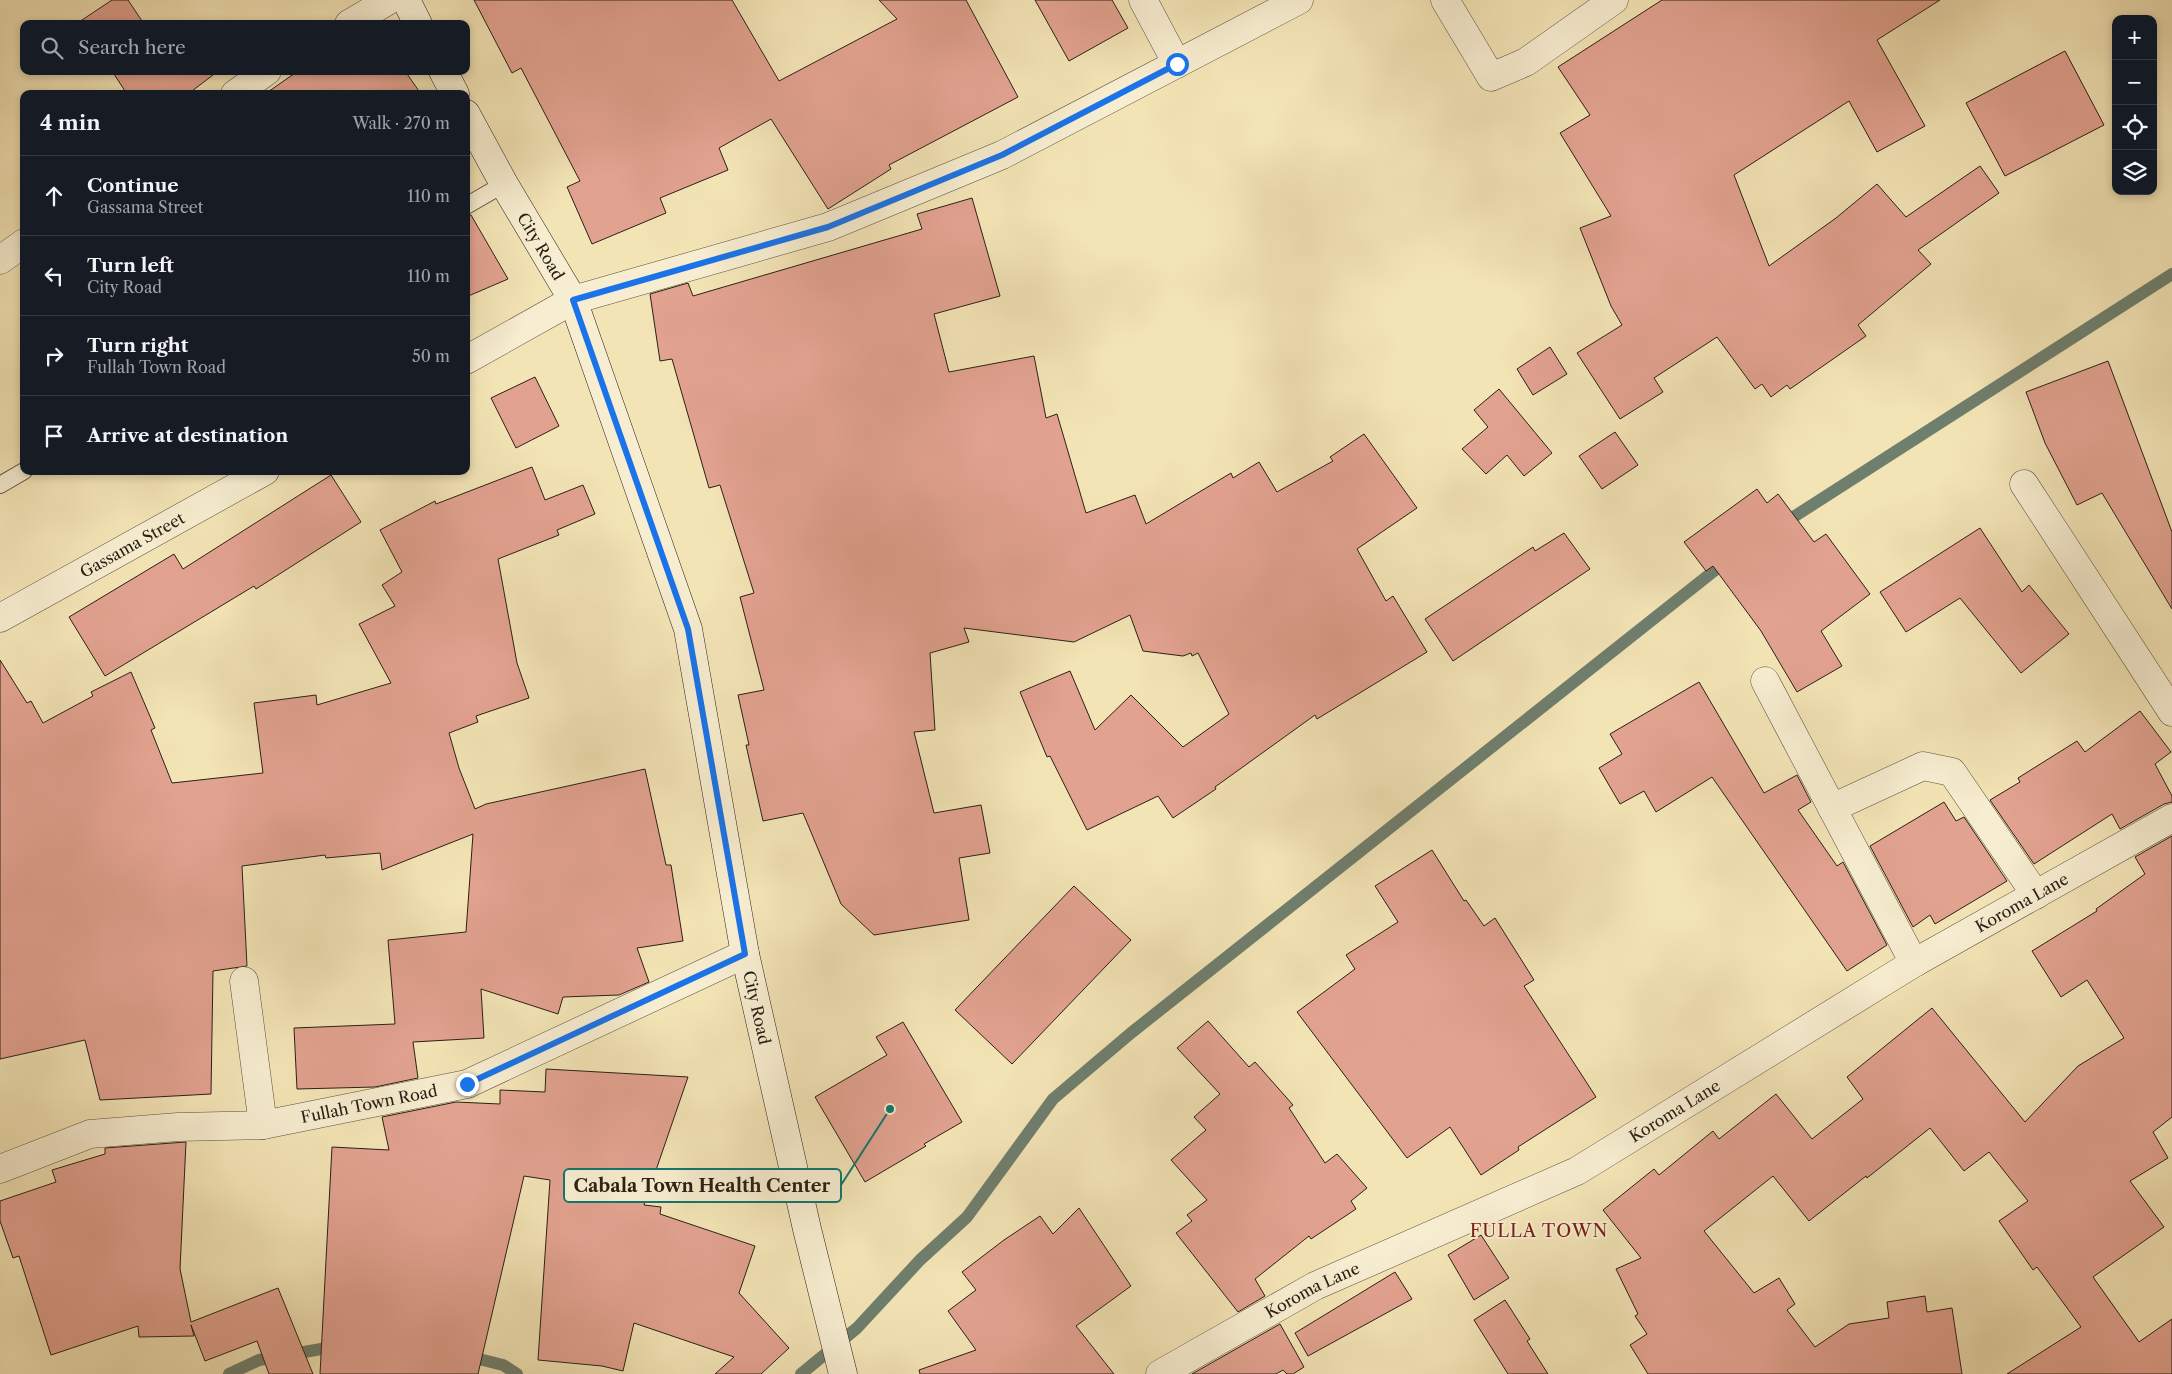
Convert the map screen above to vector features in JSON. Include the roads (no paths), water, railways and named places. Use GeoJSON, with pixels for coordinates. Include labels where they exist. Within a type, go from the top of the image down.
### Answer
{"type":"FeatureCollection","features":[{"type":"Feature","properties":{"kind":"street"},"geometry":{"type":"LineString","coordinates":[[355,20],[389,0]]}},
{"type":"Feature","properties":{"kind":"street"},"geometry":{"type":"LineString","coordinates":[[406,0],[416,20]]}},
{"type":"Feature","properties":{"kind":"street"},"geometry":{"type":"LineString","coordinates":[[1143,0],[1177,64]]}},
{"type":"Feature","properties":{"kind":"street"},"geometry":{"type":"LineString","coordinates":[[470,358],[573,300],[828,227],[1002,155],[1299,0]]}},
{"type":"Feature","properties":{"kind":"street"},"geometry":{"type":"LineString","coordinates":[[1445,0],[1491,77],[1526,62],[1614,0]]}},
{"type":"Feature","properties":{"kind":"street"},"geometry":{"type":"LineString","coordinates":[[241,90],[261,75]]}},
{"type":"Feature","properties":{"kind":"street"},"geometry":{"type":"LineString","coordinates":[[445,75],[454,90]]}},
{"type":"Feature","properties":{"kind":"street","name":"City Road"},"geometry":{"type":"LineString","coordinates":[[470,121],[504,184],[573,300],[688,629],[745,954],[809,1238],[843,1374]]}},
{"type":"Feature","properties":{"kind":"street"},"geometry":{"type":"LineString","coordinates":[[0,260],[20,246]]}},
{"type":"Feature","properties":{"kind":"street","name":"Gassama Street"},"geometry":{"type":"LineString","coordinates":[[0,618],[258,475]]}},
{"type":"Feature","properties":{"kind":"street"},"geometry":{"type":"LineString","coordinates":[[2024,484],[2172,712]]}},
{"type":"Feature","properties":{"kind":"street"},"geometry":{"type":"LineString","coordinates":[[1765,681],[1914,963]]}},
{"type":"Feature","properties":{"kind":"street"},"geometry":{"type":"LineString","coordinates":[[1832,808],[1923,766],[1952,772],[2036,895]]}},
{"type":"Feature","properties":{"kind":"street","name":"Koroma Lane"},"geometry":{"type":"LineString","coordinates":[[1160,1374],[1315,1286],[1577,1171],[1914,963],[2172,818]]}},
{"type":"Feature","properties":{"kind":"street","name":"Fullah Town Road"},"geometry":{"type":"LineString","coordinates":[[0,1169],[90,1134],[178,1126],[264,1125],[467,1084],[745,954]]}},
{"type":"Feature","properties":{"kind":"street"},"geometry":{"type":"LineString","coordinates":[[244,981],[264,1125]]}},
{"type":"Feature","properties":{"kind":"lane"},"geometry":{"type":"LineString","coordinates":[[470,204],[504,184]]}},
{"type":"Feature","properties":{"kind":"lane"},"geometry":{"type":"LineString","coordinates":[[0,485],[20,473]]}},
{"type":"Feature","properties":{"kind":"waterway"},"geometry":{"type":"LineString","coordinates":[[1781,525],[2172,274]]}},
{"type":"Feature","properties":{"kind":"waterway"},"geometry":{"type":"LineString","coordinates":[[801,1374],[857,1328],[920,1260],[967,1217],[1053,1099],[1131,1033],[1729,559]]}},
{"type":"Feature","properties":{"kind":"waterway"},"geometry":{"type":"LineString","coordinates":[[229,1374],[259,1360],[338,1346]]}},
{"type":"Feature","properties":{"kind":"waterway"},"geometry":{"type":"LineString","coordinates":[[467,1356],[503,1365],[517,1374]]}},
{"type":"Feature","properties":{"kind":"place","name":"Cabala Town Health Center"},"geometry":{"type":"Point","coordinates":[890,1109]}},
{"type":"Feature","properties":{"kind":"district","name":"FULLA TOWN"},"geometry":{"type":"Point","coordinates":[1539,1231]}}]}
